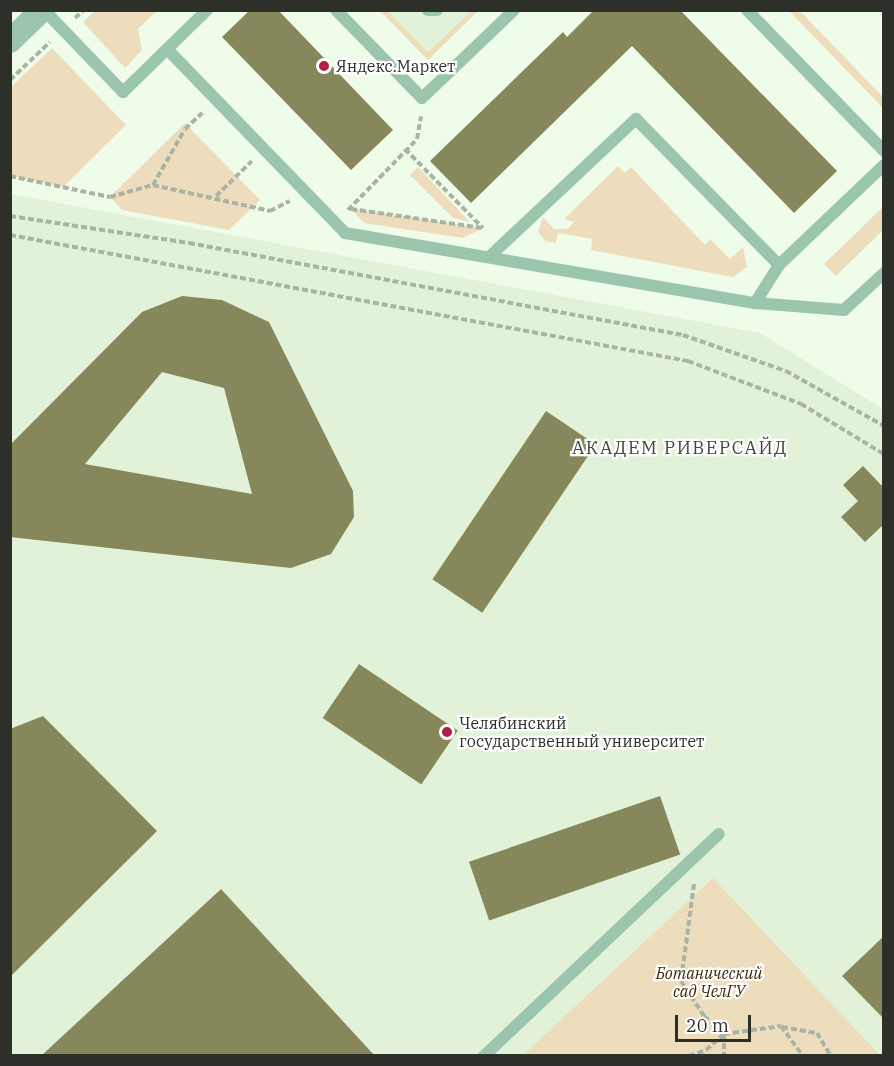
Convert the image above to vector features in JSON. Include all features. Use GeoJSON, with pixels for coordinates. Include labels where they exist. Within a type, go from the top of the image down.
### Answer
{"type":"FeatureCollection","features":[{"type":"Feature","properties":{"kind":"street"},"geometry":{"type":"LineString","coordinates":[[10,41],[43,10]]}},
{"type":"Feature","properties":{"kind":"lane"},"geometry":{"type":"LineString","coordinates":[[43,10],[123,92],[207,10]]}},
{"type":"Feature","properties":{"kind":"lane"},"geometry":{"type":"LineString","coordinates":[[336,10],[422,98],[514,10]]}},
{"type":"Feature","properties":{"kind":"lane"},"geometry":{"type":"LineString","coordinates":[[428,10],[436,10]]}},
{"type":"Feature","properties":{"kind":"lane"},"geometry":{"type":"LineString","coordinates":[[747,10],[884,151]]}},
{"type":"Feature","properties":{"kind":"lane"},"geometry":{"type":"LineString","coordinates":[[167,49],[345,233],[755,303],[844,310],[884,273]]}},
{"type":"Feature","properties":{"kind":"lane"},"geometry":{"type":"LineString","coordinates":[[489,257],[636,119],[779,265]]}},
{"type":"Feature","properties":{"kind":"lane"},"geometry":{"type":"LineString","coordinates":[[755,303],[779,265],[884,165]]}},
{"type":"Feature","properties":{"kind":"lane"},"geometry":{"type":"LineString","coordinates":[[484,1056],[719,834]]}},
{"type":"Feature","properties":{"kind":"path"},"geometry":{"type":"LineString","coordinates":[[10,80],[84,10]]}},
{"type":"Feature","properties":{"kind":"path"},"geometry":{"type":"LineString","coordinates":[[335,222],[405,148],[417,139],[422,98]]}},
{"type":"Feature","properties":{"kind":"path"},"geometry":{"type":"LineString","coordinates":[[153,185],[185,129],[216,100]]}},
{"type":"Feature","properties":{"kind":"path"},"geometry":{"type":"LineString","coordinates":[[350,208],[483,228],[405,148]]}},
{"type":"Feature","properties":{"kind":"path"},"geometry":{"type":"LineString","coordinates":[[216,196],[264,150]]}},
{"type":"Feature","properties":{"kind":"path"},"geometry":{"type":"LineString","coordinates":[[10,176],[110,197],[153,185],[216,196],[270,211],[281,210],[302,189]]}},
{"type":"Feature","properties":{"kind":"path"},"geometry":{"type":"LineString","coordinates":[[10,216],[189,243],[683,335],[786,371],[884,426]]}},
{"type":"Feature","properties":{"kind":"path"},"geometry":{"type":"LineString","coordinates":[[10,236],[688,360],[801,404],[884,454]]}},
{"type":"Feature","properties":{"kind":"path"},"geometry":{"type":"LineString","coordinates":[[697,855],[681,981],[704,1016],[724,1034],[724,1056]]}},
{"type":"Feature","properties":{"kind":"path"},"geometry":{"type":"LineString","coordinates":[[781,1026],[803,1056]]}},
{"type":"Feature","properties":{"kind":"path"},"geometry":{"type":"LineString","coordinates":[[689,1056],[706,1050],[724,1034],[781,1026],[817,1033],[831,1056]]}},
{"type":"Feature","properties":{"kind":"path"},"geometry":{"type":"LineString","coordinates":[[704,1056],[706,1050]]}},
{"type":"Feature","properties":{"kind":"shaded area"},"geometry":{"type":"Polygon","coordinates":[[[388,11],[471,11],[428,52],[388,11]]]}},
{"type":"Feature","properties":{"kind":"shaded area","name":"Челябинский государственный университет"},"geometry":{"type":"Polygon","coordinates":[[[10,194],[760,333],[883,409],[883,1055],[11,1055],[10,194]]]}},
{"type":"Feature","properties":{"kind":"green space"},"geometry":{"type":"Polygon","coordinates":[[[95,11],[157,11],[138,29],[142,50],[125,68],[83,22],[95,11]]]}},
{"type":"Feature","properties":{"kind":"green space"},"geometry":{"type":"Polygon","coordinates":[[[380,11],[388,11],[428,52],[471,11],[478,11],[428,60],[380,11]]]}},
{"type":"Feature","properties":{"kind":"green space"},"geometry":{"type":"Polygon","coordinates":[[[789,11],[800,11],[883,97],[883,108],[789,11]]]}},
{"type":"Feature","properties":{"kind":"green space"},"geometry":{"type":"Polygon","coordinates":[[[52,48],[126,125],[63,187],[11,176],[11,87],[52,48]]]}},
{"type":"Feature","properties":{"kind":"green space"},"geometry":{"type":"Polygon","coordinates":[[[185,123],[260,200],[229,230],[122,210],[110,197],[185,123]]]}},
{"type":"Feature","properties":{"kind":"green space"},"geometry":{"type":"Polygon","coordinates":[[[618,166],[625,173],[631,167],[705,245],[710,239],[730,259],[743,247],[747,267],[733,277],[591,250],[592,239],[558,233],[556,243],[545,241],[538,232],[543,217],[554,229],[568,229],[574,222],[564,219],[618,166]]]}},
{"type":"Feature","properties":{"kind":"green space"},"geometry":{"type":"Polygon","coordinates":[[[418,167],[470,222],[453,218],[410,175],[418,167]]]}},
{"type":"Feature","properties":{"kind":"green space"},"geometry":{"type":"Polygon","coordinates":[[[883,207],[883,230],[836,276],[824,264],[883,207]]]}},
{"type":"Feature","properties":{"kind":"green space"},"geometry":{"type":"Polygon","coordinates":[[[350,208],[483,228],[463,238],[364,223],[350,208]]]}},
{"type":"Feature","properties":{"kind":"green space","name":"Ботанический сад ЧелГУ"},"geometry":{"type":"Polygon","coordinates":[[[713,878],[880,1055],[523,1055],[713,878]]]}},
{"type":"Feature","properties":{"kind":"building"},"geometry":{"type":"Polygon","coordinates":[[[250,10],[278,10],[393,130],[351,170],[222,37],[250,10]]]}},
{"type":"Feature","properties":{"kind":"building"},"geometry":{"type":"Polygon","coordinates":[[[594,10],[680,10],[837,171],[794,213],[632,46],[471,203],[430,161],[563,32],[567,37],[594,10]]]}},
{"type":"Feature","properties":{"kind":"building"},"geometry":{"type":"Polygon","coordinates":[[[182,296],[222,300],[269,322],[353,491],[354,517],[331,554],[291,568],[10,537],[10,445],[142,312],[182,296]],[[162,372],[85,464],[252,494],[224,388],[162,372]]]}},
{"type":"Feature","properties":{"kind":"building"},"geometry":{"type":"Polygon","coordinates":[[[546,411],[596,445],[482,613],[432,579],[546,411]]]}},
{"type":"Feature","properties":{"kind":"building"},"geometry":{"type":"Polygon","coordinates":[[[863,466],[884,488],[884,524],[865,542],[841,517],[858,501],[843,485],[863,466]]]}},
{"type":"Feature","properties":{"kind":"building"},"geometry":{"type":"Polygon","coordinates":[[[359,664],[458,731],[421,784],[323,718],[359,664]]]}},
{"type":"Feature","properties":{"kind":"building"},"geometry":{"type":"Polygon","coordinates":[[[43,716],[157,831],[10,977],[10,729],[43,716]]]}},
{"type":"Feature","properties":{"kind":"building"},"geometry":{"type":"Polygon","coordinates":[[[660,796],[680,855],[489,920],[469,862],[660,796]]]}},
{"type":"Feature","properties":{"kind":"building"},"geometry":{"type":"Polygon","coordinates":[[[221,889],[375,1056],[41,1056],[221,889]]]}},
{"type":"Feature","properties":{"kind":"building"},"geometry":{"type":"Polygon","coordinates":[[[884,936],[884,1019],[842,976],[884,936]]]}},
{"type":"Feature","properties":{"kind":"place","name":"Яндекс.Маркет"},"geometry":{"type":"Point","coordinates":[324,66]}},
{"type":"Feature","properties":{"kind":"place","name":"Челябинский государственный университет"},"geometry":{"type":"Point","coordinates":[447,732]}},
{"type":"Feature","properties":{"kind":"district","name":"АКАДЕМ РИВЕРСАЙД"},"geometry":{"type":"Point","coordinates":[680,448]}}]}
